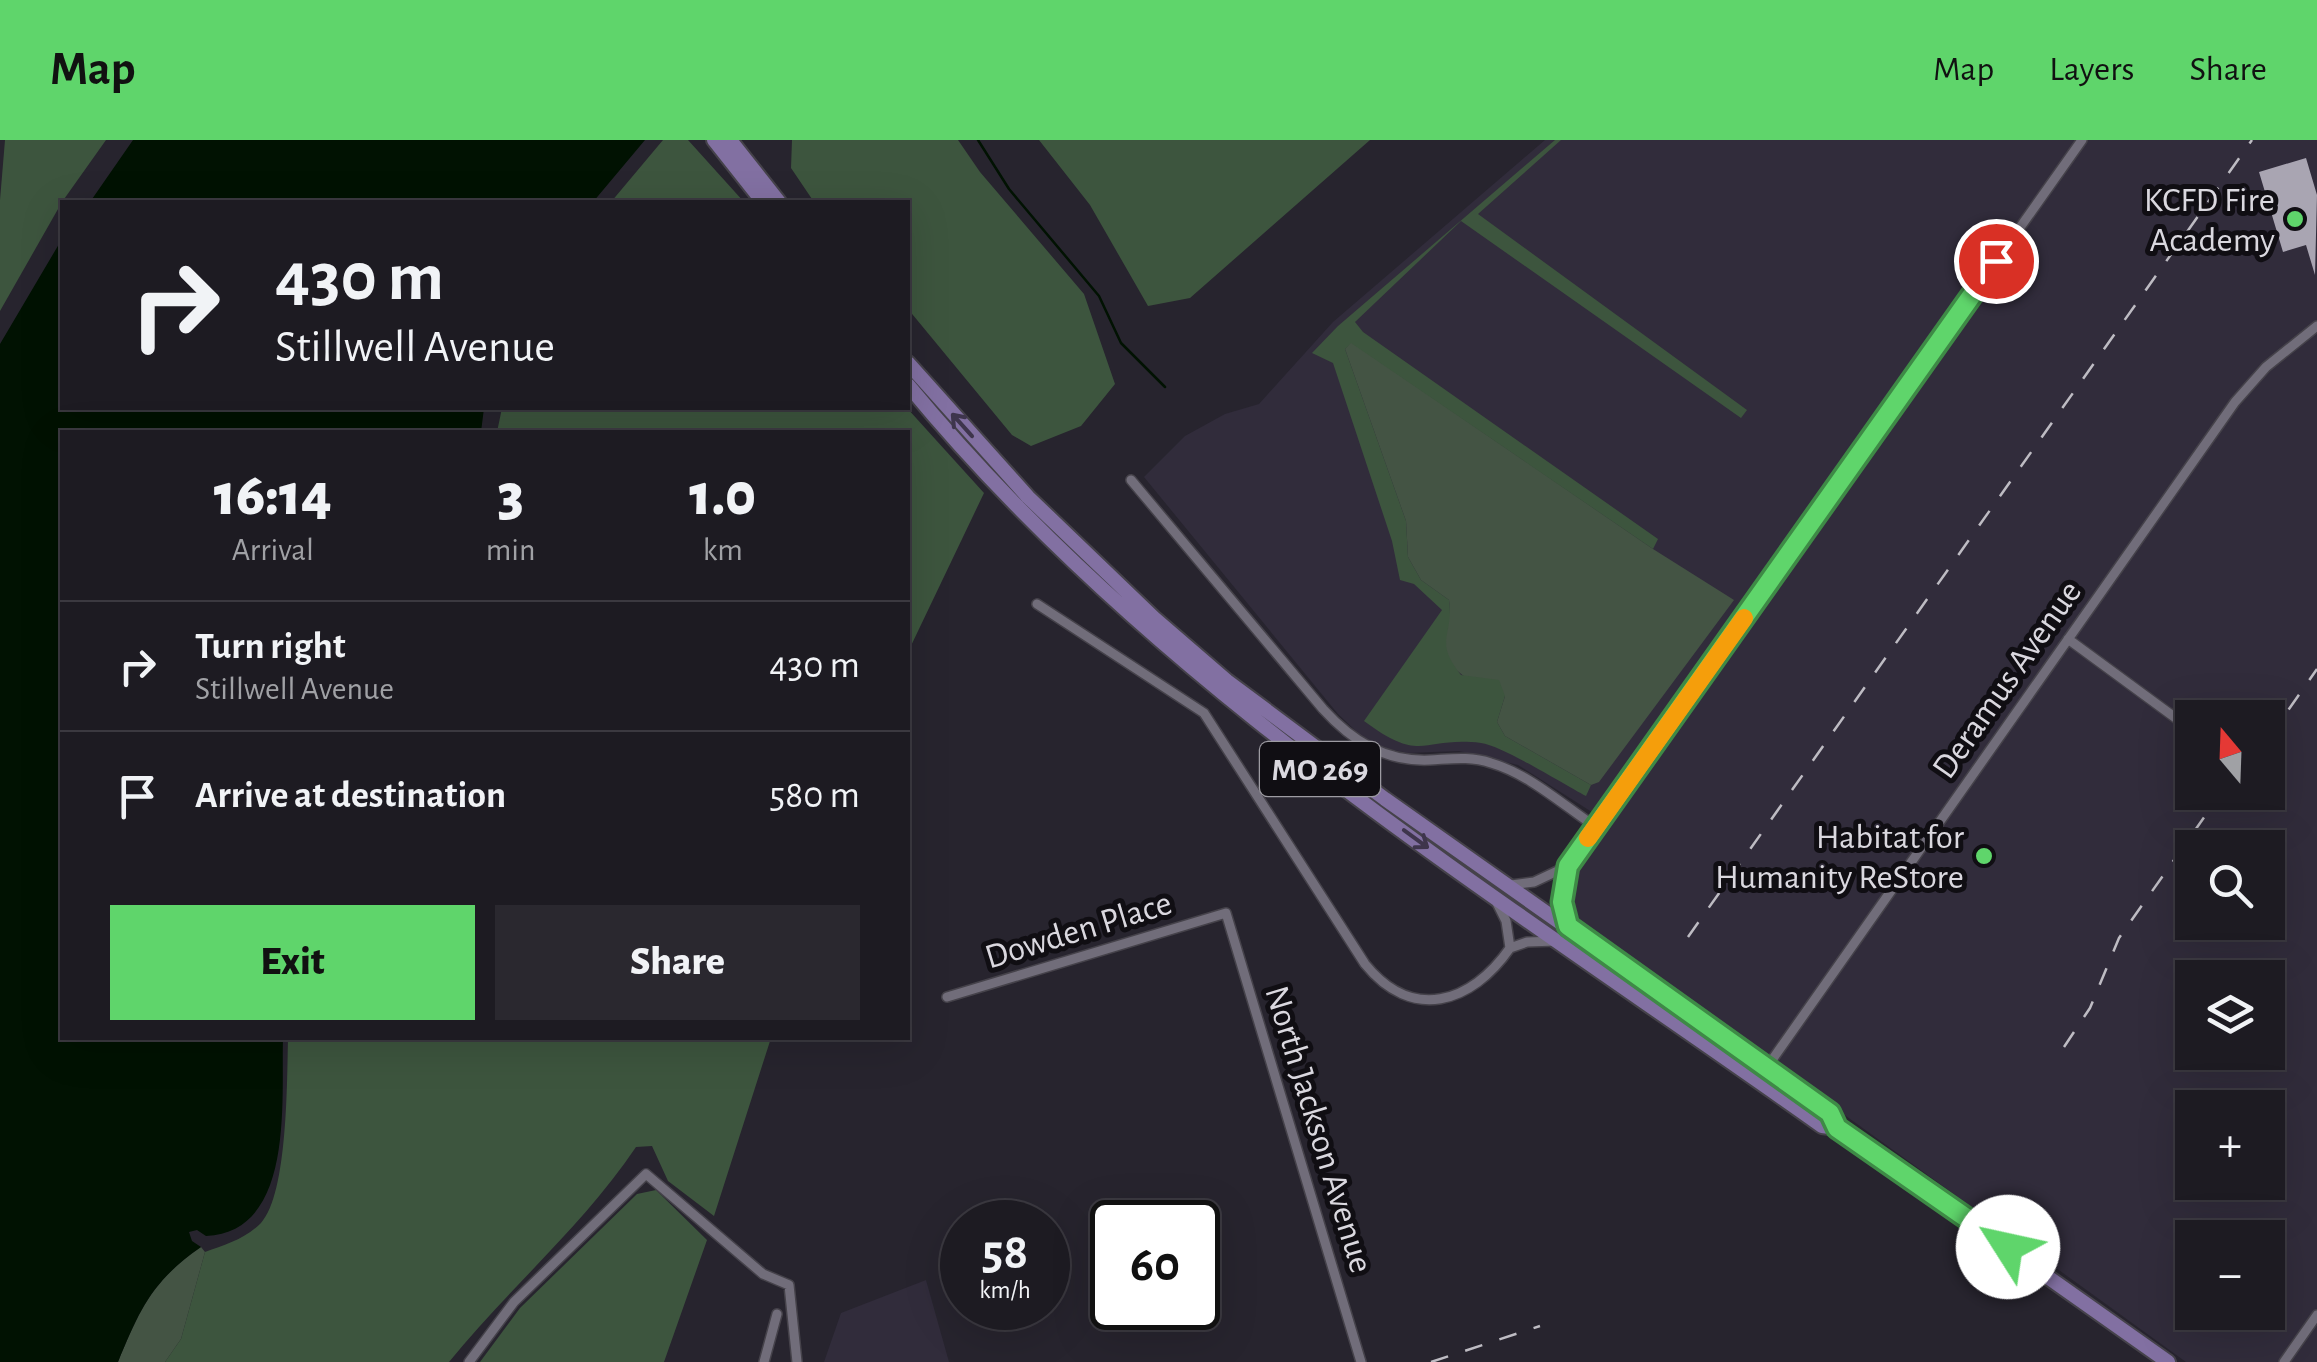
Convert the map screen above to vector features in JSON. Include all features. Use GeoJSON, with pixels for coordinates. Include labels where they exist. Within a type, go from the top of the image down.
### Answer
{"type":"FeatureCollection","features":[{"type":"Feature","properties":{"kind":"main road"},"geometry":{"type":"LineString","coordinates":[[714,140],[760,200]]}},
{"type":"Feature","properties":{"kind":"main road"},"geometry":{"type":"LineString","coordinates":[[730,140],[777,200]]}},
{"type":"Feature","properties":{"kind":"main road","name":"MO 269"},"geometry":{"type":"LineString","coordinates":[[910,365],[1098,576],[1227,681],[1294,733],[1568,926],[1762,1074],[1822,1126],[1837,1128],[2168,1362]]}},
{"type":"Feature","properties":{"kind":"main road","name":"MO 269"},"geometry":{"type":"LineString","coordinates":[[910,387],[984,471],[1260,723],[1557,942],[1762,1074]]}},
{"type":"Feature","properties":{"kind":"street"},"geometry":{"type":"LineString","coordinates":[[1568,926],[1562,902],[1568,866],[2082,140]]}},
{"type":"Feature","properties":{"kind":"street","name":"Deramus Avenue"},"geometry":{"type":"LineString","coordinates":[[1762,1074],[2246,388],[2278,356],[2317,326]]}},
{"type":"Feature","properties":{"kind":"street"},"geometry":{"type":"LineString","coordinates":[[1132,480],[1352,738],[1401,758],[1469,758],[1494,764],[1523,777],[1596,827]]}},
{"type":"Feature","properties":{"kind":"street"},"geometry":{"type":"LineString","coordinates":[[1037,604],[1204,713],[1365,964],[1389,988],[1416,999],[1468,991],[1492,972],[1510,948],[1532,942],[1557,942]]}},
{"type":"Feature","properties":{"kind":"street"},"geometry":{"type":"LineString","coordinates":[[2068,640],[2175,718]]}},
{"type":"Feature","properties":{"kind":"street"},"geometry":{"type":"LineString","coordinates":[[1511,885],[1534,882],[1568,866]]}},
{"type":"Feature","properties":{"kind":"street"},"geometry":{"type":"LineString","coordinates":[[1492,893],[1506,921],[1510,948]]}},
{"type":"Feature","properties":{"kind":"street","name":"Dowden Place"},"geometry":{"type":"LineString","coordinates":[[947,997],[1226,913]]}},
{"type":"Feature","properties":{"kind":"street","name":"North Jackson Avenue"},"geometry":{"type":"LineString","coordinates":[[1226,913],[1361,1362]]}},
{"type":"Feature","properties":{"kind":"street"},"geometry":{"type":"LineString","coordinates":[[469,1362],[528,1287],[646,1174],[763,1274],[789,1285],[797,1362]]}},
{"type":"Feature","properties":{"kind":"street"},"geometry":{"type":"LineString","coordinates":[[764,1362],[777,1314]]}},
{"type":"Feature","properties":{"kind":"street"},"geometry":{"type":"LineString","coordinates":[[2284,1362],[2317,1315]]}},
{"type":"Feature","properties":{"kind":"shaded area"},"geometry":{"type":"Polygon","coordinates":[[[133,140],[645,140],[595,200],[91,200],[133,140]]]}},
{"type":"Feature","properties":{"kind":"shaded area"},"geometry":{"type":"Polygon","coordinates":[[[1545,140],[2317,140],[2317,1362],[2186,1362],[1582,925],[1569,897],[1571,881],[1609,823],[1518,765],[1459,751],[1408,753],[1384,748],[1362,737],[1338,714],[1144,477],[1185,436],[1225,414],[1259,404],[1333,322],[1545,140]]]}},
{"type":"Feature","properties":{"kind":"shaded area"},"geometry":{"type":"Polygon","coordinates":[[[60,242],[60,410],[484,410],[481,430],[60,430],[60,1040],[283,1040],[281,1127],[269,1188],[255,1212],[235,1229],[206,1236],[197,1230],[189,1232],[192,1241],[201,1247],[170,1272],[149,1297],[118,1362],[0,1362],[0,344],[60,242]]]}},
{"type":"Feature","properties":{"kind":"shaded area"},"geometry":{"type":"Polygon","coordinates":[[[1351,342],[1734,600],[1599,782],[1591,785],[1505,736],[1497,722],[1505,696],[1464,676],[1449,661],[1445,639],[1449,600],[1421,580],[1408,557],[1406,521],[1345,349],[1351,342]]]}},
{"type":"Feature","properties":{"kind":"shaded area"},"geometry":{"type":"Polygon","coordinates":[[[201,1247],[205,1252],[181,1339],[165,1362],[118,1362],[149,1297],[170,1272],[201,1247]]]}},
{"type":"Feature","properties":{"kind":"shaded area"},"geometry":{"type":"Polygon","coordinates":[[[926,1280],[949,1362],[824,1362],[841,1313],[926,1280]]]}},
{"type":"Feature","properties":{"kind":"green space"},"geometry":{"type":"Polygon","coordinates":[[[5,140],[106,140],[60,200],[0,311],[0,200],[5,140]]]}},
{"type":"Feature","properties":{"kind":"green space"},"geometry":{"type":"Polygon","coordinates":[[[663,140],[688,140],[742,200],[613,200],[663,140]]]}},
{"type":"Feature","properties":{"kind":"green space"},"geometry":{"type":"Polygon","coordinates":[[[792,140],[958,140],[980,172],[1084,294],[1115,384],[1081,426],[1031,446],[1012,435],[910,311],[910,200],[813,200],[791,168],[792,140]]]}},
{"type":"Feature","properties":{"kind":"green space"},"geometry":{"type":"Polygon","coordinates":[[[1039,140],[1370,140],[1190,298],[1148,306],[1090,205],[1039,140]]]}},
{"type":"Feature","properties":{"kind":"green space"},"geometry":{"type":"Polygon","coordinates":[[[1555,140],[1561,140],[1478,214],[1747,410],[1741,418],[1461,221],[1355,322],[1363,332],[1658,539],[1653,549],[1351,343],[1345,349],[1406,521],[1408,557],[1421,580],[1449,600],[1448,654],[1461,675],[1499,680],[1505,696],[1497,722],[1505,736],[1591,785],[1586,796],[1491,746],[1461,742],[1411,745],[1364,721],[1442,610],[1414,584],[1400,580],[1392,541],[1333,363],[1312,353],[1338,326],[1555,140]]]}},
{"type":"Feature","properties":{"kind":"green space"},"geometry":{"type":"Polygon","coordinates":[[[502,410],[909,410],[984,493],[910,648],[910,430],[497,430],[502,410]]]}},
{"type":"Feature","properties":{"kind":"green space"},"geometry":{"type":"Polygon","coordinates":[[[288,1040],[770,1040],[714,1216],[668,1181],[652,1146],[636,1147],[593,1204],[449,1362],[165,1362],[181,1339],[205,1252],[248,1233],[261,1223],[270,1208],[281,1163],[288,1040]]]}},
{"type":"Feature","properties":{"kind":"green space"},"geometry":{"type":"Polygon","coordinates":[[[656,1190],[707,1240],[664,1362],[480,1362],[520,1308],[637,1194],[656,1190]]]}},
{"type":"Feature","properties":{"kind":"building","name":"KCFD Fire Academy"},"geometry":{"type":"Polygon","coordinates":[[[2306,158],[2317,195],[2315,275],[2306,245],[2283,252],[2259,172],[2306,158]]]}},
{"type":"Feature","properties":{"kind":"waterway"},"geometry":{"type":"LineString","coordinates":[[978,140],[1009,189],[1099,296],[1121,343],[1165,387]]}},
{"type":"Feature","properties":{"kind":"railway"},"geometry":{"type":"LineString","coordinates":[[1688,937],[2252,140]]}},
{"type":"Feature","properties":{"kind":"railway"},"geometry":{"type":"LineString","coordinates":[[2285,715],[2317,669]]}},
{"type":"Feature","properties":{"kind":"railway"},"geometry":{"type":"LineString","coordinates":[[2064,1047],[2090,1008],[2119,938],[2209,810]]}},
{"type":"Feature","properties":{"kind":"railway"},"geometry":{"type":"LineString","coordinates":[[1431,1362],[1540,1326]]}},
{"type":"Feature","properties":{"kind":"slow traffic"},"geometry":{"type":"LineString","coordinates":[[1588,838],[1744,618]]}},
{"type":"Feature","properties":{"kind":"place","name":"KCFD Fire Academy"},"geometry":{"type":"Point","coordinates":[2295,219]}},
{"type":"Feature","properties":{"kind":"place","name":"Habitat for Humanity ReStore"},"geometry":{"type":"Point","coordinates":[1984,856]}},
{"type":"Feature","properties":{"kind":"route"},"geometry":{"type":"LineString","coordinates":[[1996,261],[1568,866],[1562,902],[1568,926],[1830,1113],[1837,1128],[2008,1247]]}}]}
